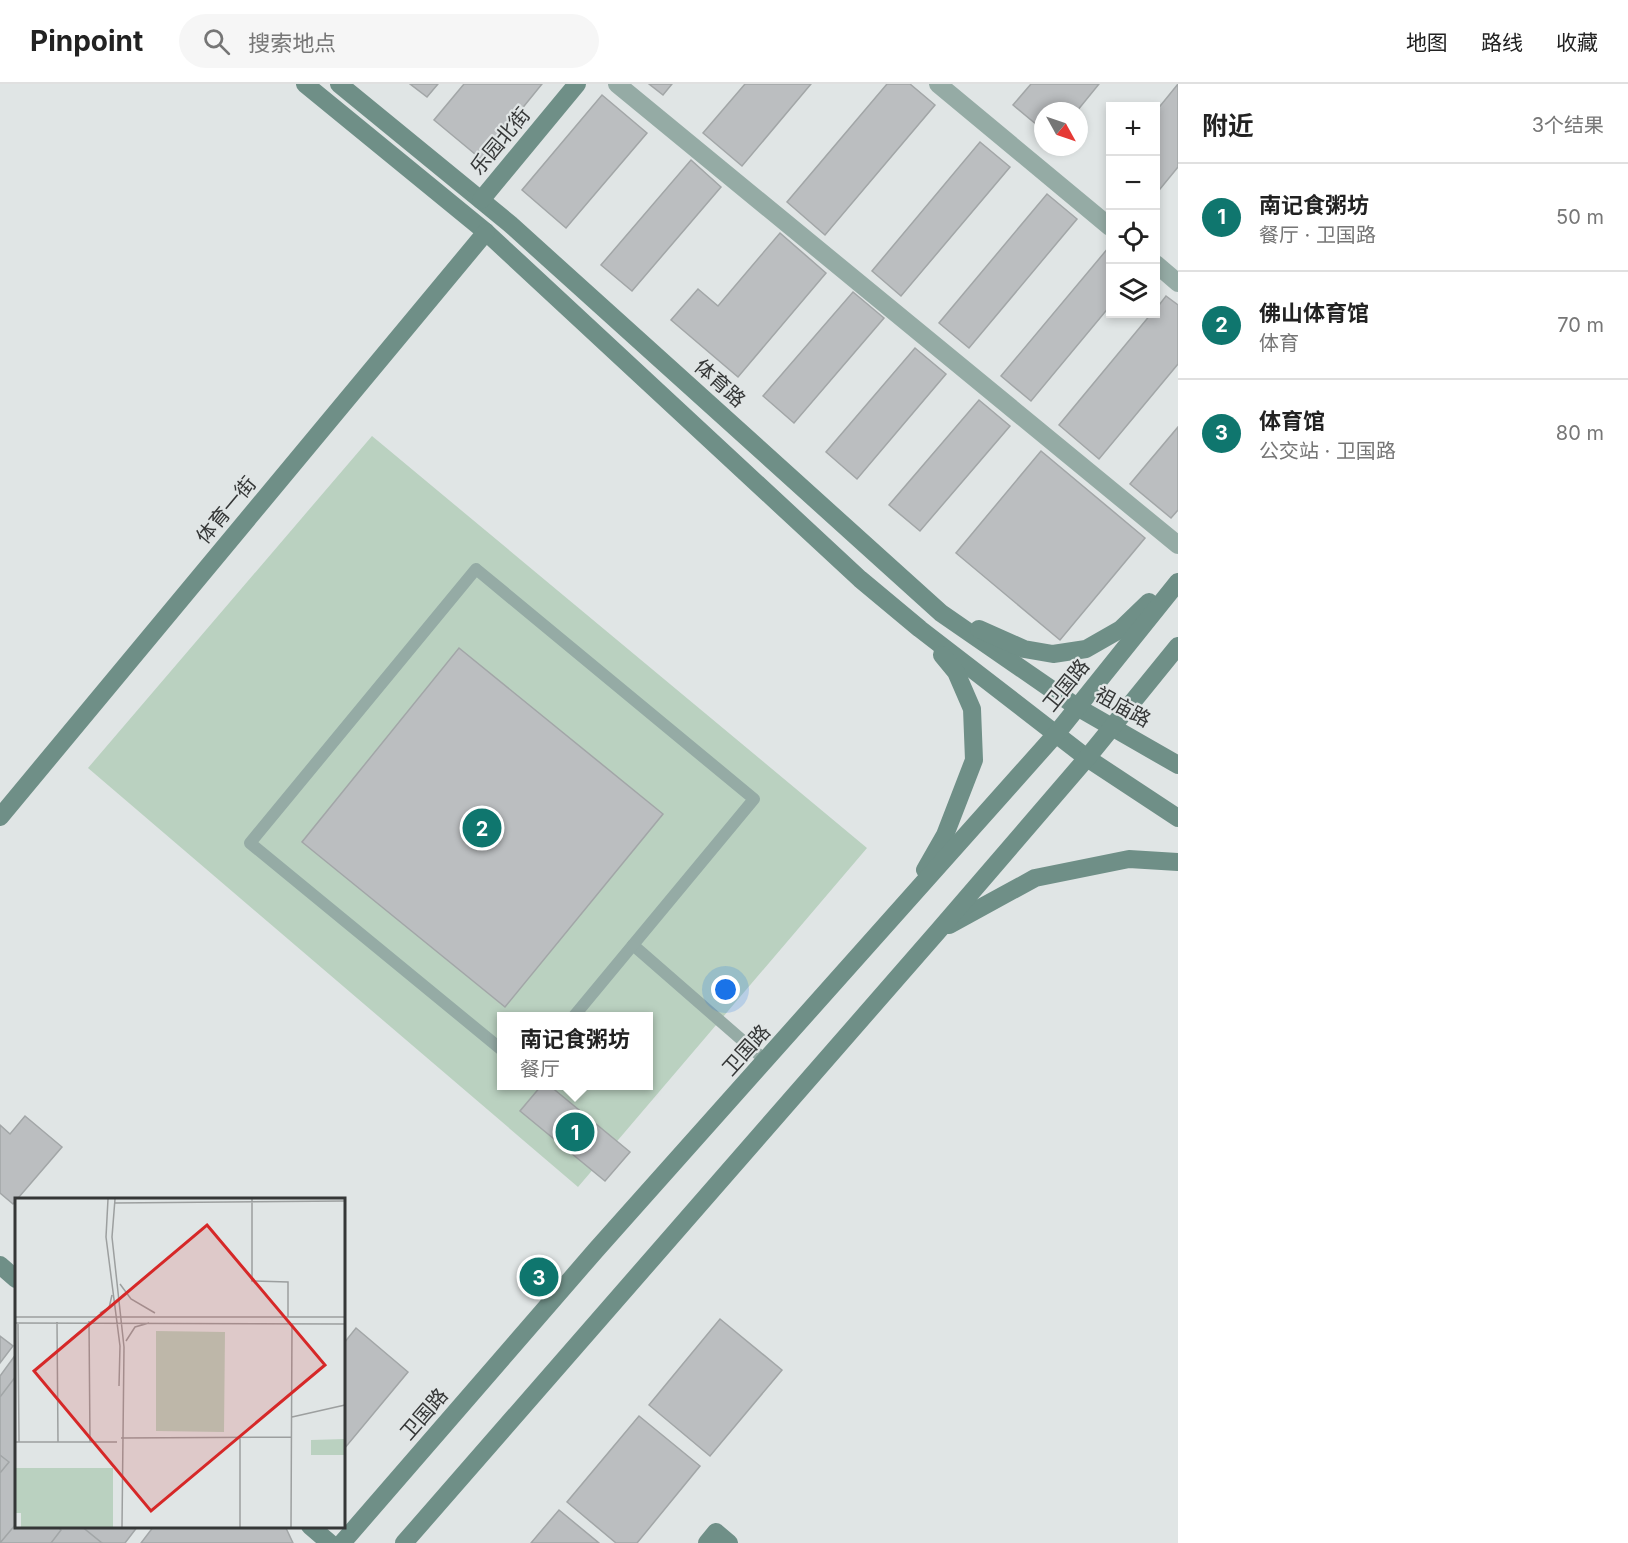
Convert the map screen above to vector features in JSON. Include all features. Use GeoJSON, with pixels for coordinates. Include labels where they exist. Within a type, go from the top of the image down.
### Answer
{"type":"FeatureCollection","features":[{"type":"Feature","properties":{"kind":"main road"},"geometry":{"type":"LineString","coordinates":[[305,84],[486,232],[860,579],[920,629],[1087,758],[1178,818]]}},
{"type":"Feature","properties":{"kind":"main road","name":"体育路"},"geometry":{"type":"LineString","coordinates":[[339,84],[510,224],[941,613],[1077,707]]}},
{"type":"Feature","properties":{"kind":"main road","name":"乐园北街"},"geometry":{"type":"LineString","coordinates":[[481,200],[577,84]]}},
{"type":"Feature","properties":{"kind":"main road","name":"体育一街"},"geometry":{"type":"LineString","coordinates":[[0,817],[486,232]]}},
{"type":"Feature","properties":{"kind":"main road"},"geometry":{"type":"LineString","coordinates":[[941,613],[1024,649],[1053,654],[1086,649],[1121,629],[1178,578]]}},
{"type":"Feature","properties":{"kind":"main road","name":"卫国路"},"geometry":{"type":"LineString","coordinates":[[342,1543],[596,1250],[1056,734],[1178,582]]}},
{"type":"Feature","properties":{"kind":"main road"},"geometry":{"type":"LineString","coordinates":[[908,901],[945,835],[974,760],[972,709],[956,672],[920,629]]}},
{"type":"Feature","properties":{"kind":"main road"},"geometry":{"type":"LineString","coordinates":[[404,1543],[939,930],[1087,758],[1178,646]]}},
{"type":"Feature","properties":{"kind":"main road","name":"祖庙路"},"geometry":{"type":"LineString","coordinates":[[1077,707],[1178,765]]}},
{"type":"Feature","properties":{"kind":"main road"},"geometry":{"type":"LineString","coordinates":[[939,930],[1035,878],[1129,859],[1178,862]]}},
{"type":"Feature","properties":{"kind":"main road"},"geometry":{"type":"LineString","coordinates":[[0,1265],[15,1278]]}},
{"type":"Feature","properties":{"kind":"main road"},"geometry":{"type":"LineString","coordinates":[[311,1528],[330,1543]]}},
{"type":"Feature","properties":{"kind":"main road"},"geometry":{"type":"LineString","coordinates":[[706,1543],[716,1532],[729,1543]]}},
{"type":"Feature","properties":{"kind":"street"},"geometry":{"type":"LineString","coordinates":[[617,84],[1178,545]]}},
{"type":"Feature","properties":{"kind":"street"},"geometry":{"type":"LineString","coordinates":[[938,84],[1106,224]]}},
{"type":"Feature","properties":{"kind":"street"},"geometry":{"type":"LineString","coordinates":[[1160,268],[1178,283]]}},
{"type":"Feature","properties":{"kind":"lane"},"geometry":{"type":"LineString","coordinates":[[497,1047],[250,843],[476,569],[754,799],[578,1012]]}},
{"type":"Feature","properties":{"kind":"lane"},"geometry":{"type":"LineString","coordinates":[[633,945],[766,1061]]}},
{"type":"Feature","properties":{"kind":"green space"},"geometry":{"type":"Polygon","coordinates":[[[372,436],[867,848],[578,1187],[88,768],[372,436]]]}},
{"type":"Feature","properties":{"kind":"building"},"geometry":{"type":"Polygon","coordinates":[[[410,84],[438,84],[427,97],[410,84]]]}},
{"type":"Feature","properties":{"kind":"building"},"geometry":{"type":"Polygon","coordinates":[[[464,84],[542,84],[481,159],[434,120],[464,84]]]}},
{"type":"Feature","properties":{"kind":"building"},"geometry":{"type":"Polygon","coordinates":[[[649,84],[672,84],[663,95],[649,84]]]}},
{"type":"Feature","properties":{"kind":"building"},"geometry":{"type":"Polygon","coordinates":[[[745,84],[811,84],[742,166],[703,133],[745,84]]]}},
{"type":"Feature","properties":{"kind":"building"},"geometry":{"type":"Polygon","coordinates":[[[887,84],[910,84],[935,105],[825,235],[787,202],[887,84]]]}},
{"type":"Feature","properties":{"kind":"building"},"geometry":{"type":"Polygon","coordinates":[[[1031,84],[1099,84],[1084,102],[1034,102],[1034,122],[1013,105],[1031,84]]]}},
{"type":"Feature","properties":{"kind":"building"},"geometry":{"type":"Polygon","coordinates":[[[1178,84],[1178,167],[1160,189],[1160,156],[1160,106],[1178,84]]]}},
{"type":"Feature","properties":{"kind":"building"},"geometry":{"type":"Polygon","coordinates":[[[602,95],[647,133],[566,228],[522,190],[602,95]]]}},
{"type":"Feature","properties":{"kind":"building"},"geometry":{"type":"Polygon","coordinates":[[[980,142],[1010,167],[901,296],[872,271],[980,142]]]}},
{"type":"Feature","properties":{"kind":"building"},"geometry":{"type":"Polygon","coordinates":[[[691,160],[721,187],[632,291],[601,265],[691,160]]]}},
{"type":"Feature","properties":{"kind":"building"},"geometry":{"type":"Polygon","coordinates":[[[1047,194],[1077,219],[969,348],[939,323],[1047,194]]]}},
{"type":"Feature","properties":{"kind":"building"},"geometry":{"type":"Polygon","coordinates":[[[780,233],[826,273],[738,377],[671,320],[698,289],[718,306],[780,233]]]}},
{"type":"Feature","properties":{"kind":"building"},"geometry":{"type":"Polygon","coordinates":[[[1106,251],[1106,311],[1031,401],[1001,376],[1106,251]]]}},
{"type":"Feature","properties":{"kind":"building"},"geometry":{"type":"Polygon","coordinates":[[[853,292],[884,318],[794,423],[763,396],[853,292]]]}},
{"type":"Feature","properties":{"kind":"building"},"geometry":{"type":"Polygon","coordinates":[[[1166,296],[1178,305],[1178,364],[1099,459],[1059,425],[1148,318],[1160,318],[1160,304],[1166,296]]]}},
{"type":"Feature","properties":{"kind":"building"},"geometry":{"type":"Polygon","coordinates":[[[915,348],[946,374],[857,479],[826,452],[915,348]]]}},
{"type":"Feature","properties":{"kind":"building"},"geometry":{"type":"Polygon","coordinates":[[[979,400],[1010,426],[920,531],[889,505],[979,400]]]}},
{"type":"Feature","properties":{"kind":"building"},"geometry":{"type":"Polygon","coordinates":[[[1178,427],[1178,510],[1171,518],[1130,484],[1178,427]]]}},
{"type":"Feature","properties":{"kind":"building"},"geometry":{"type":"Polygon","coordinates":[[[1041,451],[1145,538],[1060,640],[956,553],[1041,451]]]}},
{"type":"Feature","properties":{"kind":"building"},"geometry":{"type":"Polygon","coordinates":[[[459,648],[663,814],[505,1007],[302,842],[459,648]]]}},
{"type":"Feature","properties":{"kind":"building"},"geometry":{"type":"Polygon","coordinates":[[[538,1090],[555,1090],[630,1152],[605,1181],[520,1111],[538,1090]]]}},
{"type":"Feature","properties":{"kind":"building"},"geometry":{"type":"Polygon","coordinates":[[[25,1116],[62,1147],[18,1198],[15,1198],[13,1204],[0,1193],[0,1125],[10,1134],[25,1116]]]}},
{"type":"Feature","properties":{"kind":"building"},"geometry":{"type":"Polygon","coordinates":[[[720,1319],[782,1370],[710,1456],[649,1405],[720,1319]]]}},
{"type":"Feature","properties":{"kind":"building"},"geometry":{"type":"Polygon","coordinates":[[[356,1328],[408,1372],[345,1448],[345,1342],[356,1328]]]}},
{"type":"Feature","properties":{"kind":"building"},"geometry":{"type":"Polygon","coordinates":[[[0,1336],[13,1346],[0,1363],[0,1336]]]}},
{"type":"Feature","properties":{"kind":"building"},"geometry":{"type":"Polygon","coordinates":[[[15,1355],[15,1528],[136,1528],[125,1543],[0,1543],[0,1376],[15,1355]]]}},
{"type":"Feature","properties":{"kind":"building"},"geometry":{"type":"Polygon","coordinates":[[[15,1377],[15,1525],[0,1543],[0,1473],[9,1462],[0,1455],[0,1397],[15,1377]]]}},
{"type":"Feature","properties":{"kind":"building"},"geometry":{"type":"Polygon","coordinates":[[[639,1416],[700,1466],[637,1543],[616,1543],[567,1502],[639,1416]]]}},
{"type":"Feature","properties":{"kind":"building"},"geometry":{"type":"Polygon","coordinates":[[[559,1510],[599,1543],[531,1543],[559,1510]]]}},
{"type":"Feature","properties":{"kind":"building"},"geometry":{"type":"Polygon","coordinates":[[[59,1528],[83,1528],[102,1543],[51,1543],[61,1530],[59,1528]]]}},
{"type":"Feature","properties":{"kind":"building"},"geometry":{"type":"Polygon","coordinates":[[[152,1528],[286,1528],[293,1543],[141,1543],[152,1528]]]}},
{"type":"Feature","properties":{"kind":"place","name":"佛山体育馆"},"geometry":{"type":"Point","coordinates":[482,828]}},
{"type":"Feature","properties":{"kind":"place","name":"南记食粥坊"},"geometry":{"type":"Point","coordinates":[575,1132]}},
{"type":"Feature","properties":{"kind":"place","name":"体育馆"},"geometry":{"type":"Point","coordinates":[539,1277]}}]}
